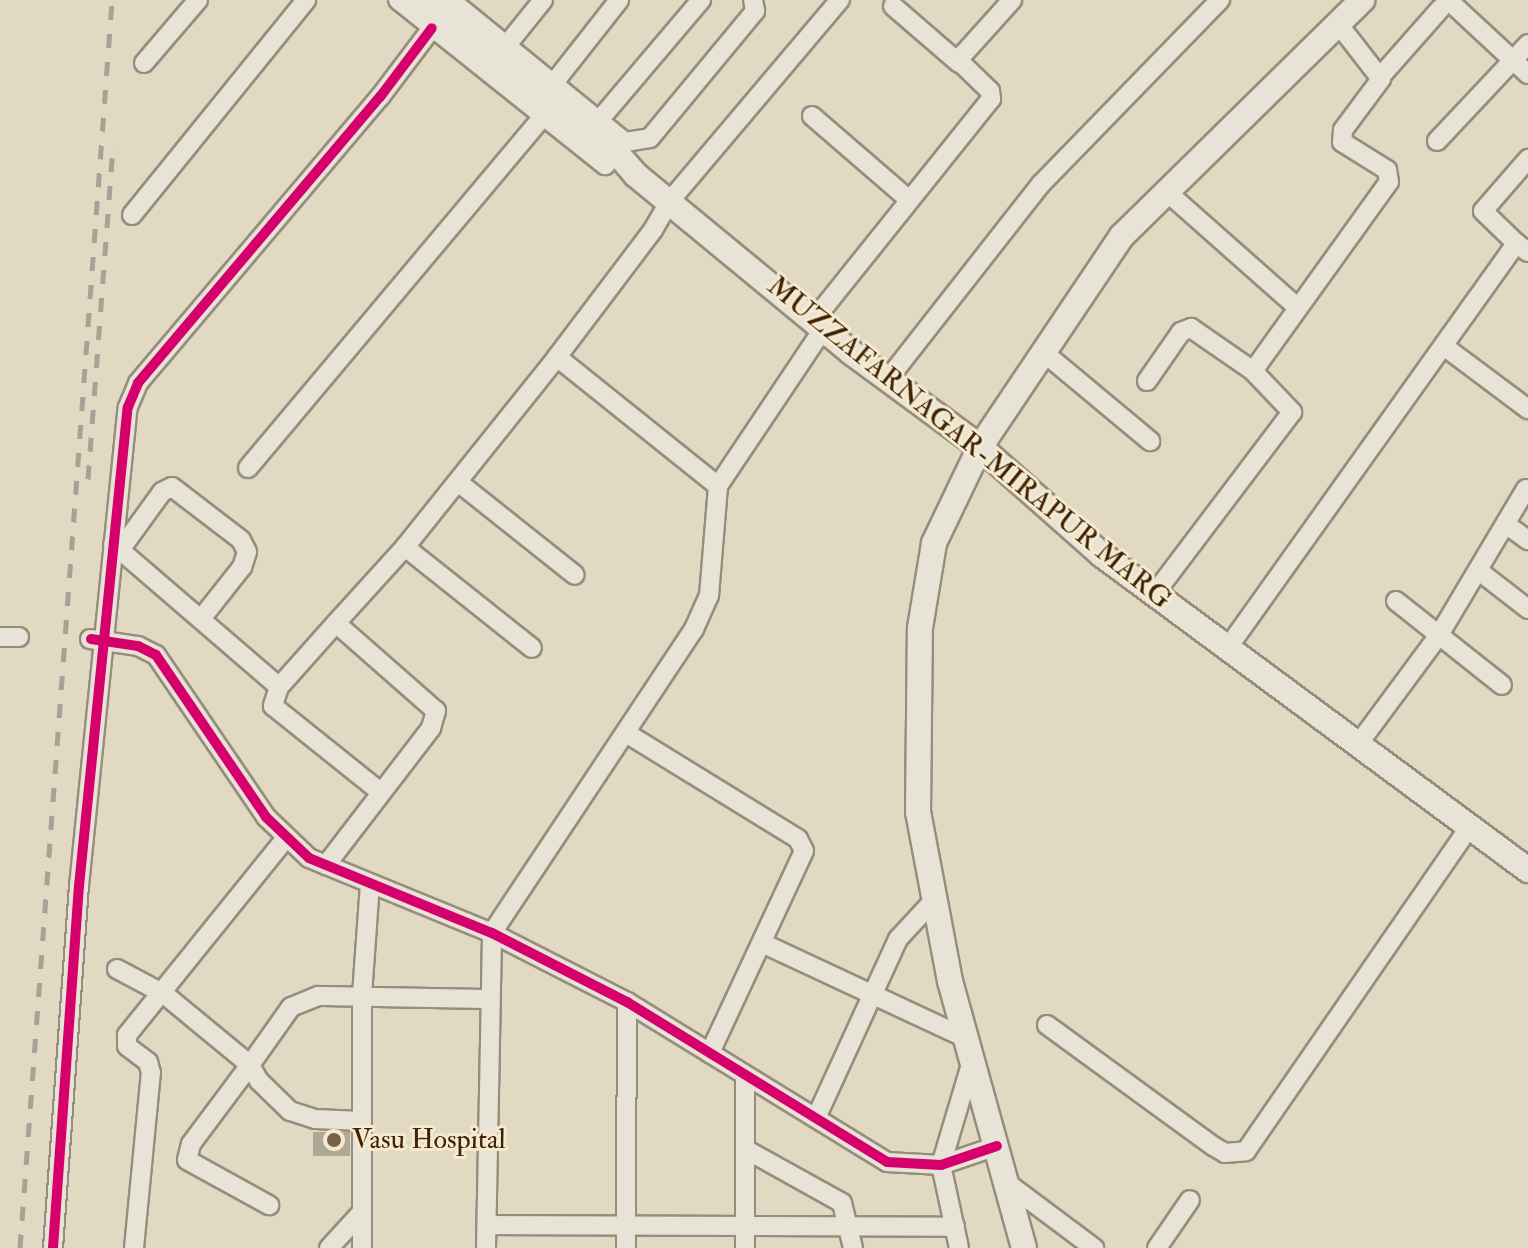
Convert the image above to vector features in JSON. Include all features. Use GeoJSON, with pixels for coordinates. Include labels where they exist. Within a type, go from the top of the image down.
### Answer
{"type":"FeatureCollection","features":[{"type":"Feature","properties":{"kind":"main road","name":"MUZZAFARNAGAR-MIRAPUR MARG"},"geometry":{"type":"LineString","coordinates":[[425,0],[621,147],[669,202],[818,325],[980,447],[1102,555],[1470,826],[1526,863]]}},
{"type":"Feature","properties":{"kind":"main road"},"geometry":{"type":"LineString","coordinates":[[1024,1248],[969,1049],[918,812],[920,628],[934,543],[980,447],[1122,236],[1362,0]]}},
{"type":"Feature","properties":{"kind":"street"},"geometry":{"type":"LineString","coordinates":[[144,63],[198,0]]}},
{"type":"Feature","properties":{"kind":"street"},"geometry":{"type":"LineString","coordinates":[[132,215],[306,0]]}},
{"type":"Feature","properties":{"kind":"street"},"geometry":{"type":"LineString","coordinates":[[398,0],[605,165],[621,147],[650,138],[755,11],[753,0]]}},
{"type":"Feature","properties":{"kind":"street"},"geometry":{"type":"LineString","coordinates":[[506,46],[543,0]]}},
{"type":"Feature","properties":{"kind":"street"},"geometry":{"type":"LineString","coordinates":[[553,84],[619,0]]}},
{"type":"Feature","properties":{"kind":"street"},"geometry":{"type":"LineString","coordinates":[[601,118],[701,0]]}},
{"type":"Feature","properties":{"kind":"street"},"geometry":{"type":"LineString","coordinates":[[379,791],[275,709],[272,702],[279,687],[405,547],[557,357],[653,230],[669,202],[840,0]]}},
{"type":"Feature","properties":{"kind":"street"},"geometry":{"type":"LineString","coordinates":[[959,63],[1012,0]]}},
{"type":"Feature","properties":{"kind":"street"},"geometry":{"type":"LineString","coordinates":[[888,379],[1041,184],[1220,0]]}},
{"type":"Feature","properties":{"kind":"street"},"geometry":{"type":"LineString","coordinates":[[457,2],[553,84],[601,118],[621,147]]}},
{"type":"Feature","properties":{"kind":"street"},"geometry":{"type":"LineString","coordinates":[[1253,371],[1296,306],[1389,182],[1387,170],[1346,146],[1341,137],[1381,76],[1444,4],[1528,74]]}},
{"type":"Feature","properties":{"kind":"street"},"geometry":{"type":"LineString","coordinates":[[486,1248],[492,933],[694,629],[709,596],[718,486],[818,325],[908,199],[992,97],[959,63],[893,6]]}},
{"type":"Feature","properties":{"kind":"street"},"geometry":{"type":"LineString","coordinates":[[1339,25],[1381,76]]}},
{"type":"Feature","properties":{"kind":"street"},"geometry":{"type":"LineString","coordinates":[[53,1248],[97,639],[116,547],[128,407],[138,383],[380,97],[432,28]]}},
{"type":"Feature","properties":{"kind":"street"},"geometry":{"type":"LineString","coordinates":[[1437,141],[1528,44]]}},
{"type":"Feature","properties":{"kind":"street"},"geometry":{"type":"LineString","coordinates":[[248,468],[543,116]]}},
{"type":"Feature","properties":{"kind":"street"},"geometry":{"type":"LineString","coordinates":[[812,116],[908,199]]}},
{"type":"Feature","properties":{"kind":"street"},"geometry":{"type":"LineString","coordinates":[[1229,646],[1445,347],[1522,248],[1483,211],[1528,159]]}},
{"type":"Feature","properties":{"kind":"street"},"geometry":{"type":"LineString","coordinates":[[1167,192],[1296,306]]}},
{"type":"Feature","properties":{"kind":"street"},"geometry":{"type":"LineString","coordinates":[[1147,381],[1186,328],[1197,330],[1253,371],[1289,407],[1290,421],[1155,593]]}},
{"type":"Feature","properties":{"kind":"street"},"geometry":{"type":"LineString","coordinates":[[1445,347],[1528,409]]}},
{"type":"Feature","properties":{"kind":"street"},"geometry":{"type":"LineString","coordinates":[[1042,351],[1150,441]]}},
{"type":"Feature","properties":{"kind":"street"},"geometry":{"type":"LineString","coordinates":[[557,357],[718,486]]}},
{"type":"Feature","properties":{"kind":"street"},"geometry":{"type":"LineString","coordinates":[[458,482],[575,575]]}},
{"type":"Feature","properties":{"kind":"street"},"geometry":{"type":"LineString","coordinates":[[116,547],[162,492],[172,487],[241,540],[247,552],[242,567],[201,619]]}},
{"type":"Feature","properties":{"kind":"street"},"geometry":{"type":"LineString","coordinates":[[1359,743],[1439,635],[1526,489]]}},
{"type":"Feature","properties":{"kind":"street"},"geometry":{"type":"LineString","coordinates":[[1507,525],[1528,540]]}},
{"type":"Feature","properties":{"kind":"street"},"geometry":{"type":"LineString","coordinates":[[116,547],[279,687]]}},
{"type":"Feature","properties":{"kind":"street"},"geometry":{"type":"LineString","coordinates":[[405,547],[532,648]]}},
{"type":"Feature","properties":{"kind":"street"},"geometry":{"type":"LineString","coordinates":[[1479,571],[1528,609]]}},
{"type":"Feature","properties":{"kind":"street"},"geometry":{"type":"LineString","coordinates":[[1396,601],[1502,685]]}},
{"type":"Feature","properties":{"kind":"street"},"geometry":{"type":"LineString","coordinates":[[326,865],[379,791],[431,728],[436,711],[336,623]]}},
{"type":"Feature","properties":{"kind":"street"},"geometry":{"type":"LineString","coordinates":[[97,639],[138,646],[161,659],[243,785],[285,839],[326,865],[492,933],[627,1002],[887,1162],[941,1165],[997,1146]]}},
{"type":"Feature","properties":{"kind":"street"},"geometry":{"type":"LineString","coordinates":[[626,733],[802,846],[762,943],[710,1053]]}},
{"type":"Feature","properties":{"kind":"street"},"geometry":{"type":"LineString","coordinates":[[1047,1025],[1213,1146],[1225,1153],[1246,1151],[1470,826]]}},
{"type":"Feature","properties":{"kind":"street"},"geometry":{"type":"LineString","coordinates":[[134,1248],[151,1073],[126,1039],[285,839]]}},
{"type":"Feature","properties":{"kind":"street"},"geometry":{"type":"LineString","coordinates":[[362,1248],[362,995],[370,884]]}},
{"type":"Feature","properties":{"kind":"street"},"geometry":{"type":"LineString","coordinates":[[816,1118],[904,928],[935,899]]}},
{"type":"Feature","properties":{"kind":"street"},"geometry":{"type":"LineString","coordinates":[[762,943],[872,995],[969,1049],[941,1165],[959,1248]]}},
{"type":"Feature","properties":{"kind":"street"},"geometry":{"type":"LineString","coordinates":[[117,969],[164,994],[250,1065],[269,1094],[290,1111],[315,1119],[362,1121]]}},
{"type":"Feature","properties":{"kind":"street"},"geometry":{"type":"LineString","coordinates":[[269,1205],[187,1160],[191,1144],[296,1002],[362,995],[490,999]]}},
{"type":"Feature","properties":{"kind":"street"},"geometry":{"type":"LineString","coordinates":[[626,1248],[627,1002]]}},
{"type":"Feature","properties":{"kind":"street"},"geometry":{"type":"LineString","coordinates":[[745,1077],[745,1248]]}},
{"type":"Feature","properties":{"kind":"street"},"geometry":{"type":"LineString","coordinates":[[745,1149],[837,1199],[851,1228],[853,1248]]}},
{"type":"Feature","properties":{"kind":"street"},"geometry":{"type":"LineString","coordinates":[[1007,1183],[1094,1248]]}},
{"type":"Feature","properties":{"kind":"street"},"geometry":{"type":"LineString","coordinates":[[1157,1248],[1190,1200]]}},
{"type":"Feature","properties":{"kind":"street"},"geometry":{"type":"LineString","coordinates":[[329,1248],[362,1212]]}},
{"type":"Feature","properties":{"kind":"street"},"geometry":{"type":"LineString","coordinates":[[487,1225],[955,1227]]}},
{"type":"Feature","properties":{"kind":"building"},"geometry":{"type":"Polygon","coordinates":[[[313,1132],[350,1132],[350,1156],[313,1156],[313,1132]]]}},
{"type":"Feature","properties":{"kind":"railway"},"geometry":{"type":"LineString","coordinates":[[20,1248],[112,0]]}},
{"type":"Feature","properties":{"kind":"railway"},"geometry":{"type":"LineString","coordinates":[[88,479],[113,144]]}},
{"type":"Feature","properties":{"kind":"cycle path"},"geometry":{"type":"LineString","coordinates":[[53,1248],[79,886],[128,407],[138,383],[380,97],[432,28]]}},
{"type":"Feature","properties":{"kind":"cycle path"},"geometry":{"type":"LineString","coordinates":[[91,639],[138,646],[156,655],[266,817],[309,858],[492,933],[627,1002],[887,1162],[941,1165],[997,1146]]}},
{"type":"Feature","properties":{"kind":"place","name":"Vasu Hospital"},"geometry":{"type":"Point","coordinates":[334,1140]}}]}
